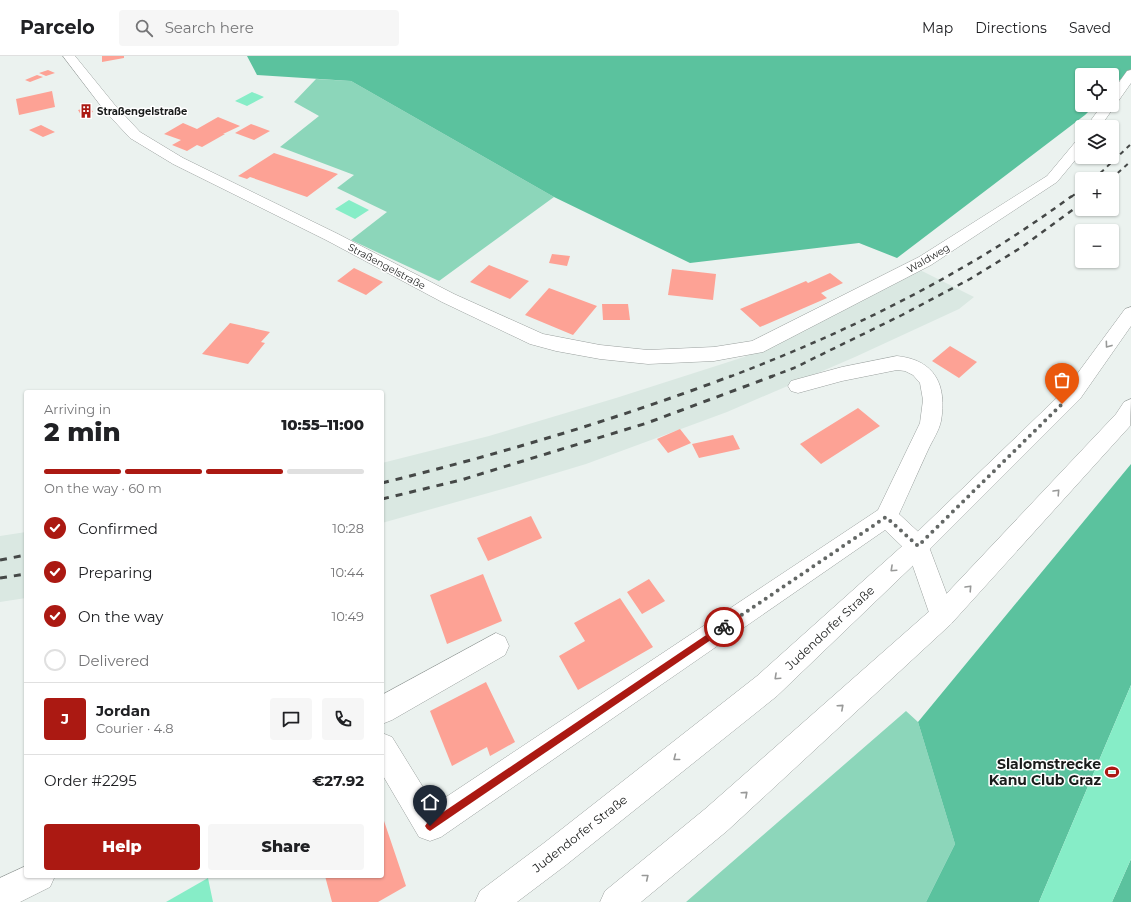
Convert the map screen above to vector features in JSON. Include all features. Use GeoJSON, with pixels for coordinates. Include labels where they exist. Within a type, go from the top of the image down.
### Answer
{"type":"FeatureCollection","features":[{"type":"Feature","properties":{"kind":"street","name":"Straßengelstraße"},"geometry":{"type":"LineString","coordinates":[[69,56],[109,107],[135,136],[178,161],[332,237],[448,298],[537,339],[600,352],[648,357],[714,354],[756,347]]}},
{"type":"Feature","properties":{"kind":"street"},"geometry":{"type":"LineString","coordinates":[[1119,91],[1131,74]]}},
{"type":"Feature","properties":{"kind":"street","name":"Waldweg"},"geometry":{"type":"LineString","coordinates":[[756,347],[925,261],[1052,178],[1075,151]]}},
{"type":"Feature","properties":{"kind":"street","name":"Judendorfer Straße"},"geometry":{"type":"LineString","coordinates":[[491,902],[555,854],[767,686],[918,546],[1073,394],[1131,313]]}},
{"type":"Feature","properties":{"kind":"street"},"geometry":{"type":"LineString","coordinates":[[384,750],[430,826],[886,517],[930,423],[933,400],[929,381],[920,370],[908,364],[897,363],[842,374],[798,386]]}},
{"type":"Feature","properties":{"kind":"street"},"geometry":{"type":"LineString","coordinates":[[616,902],[716,820],[942,616],[1122,420],[1131,407]]}},
{"type":"Feature","properties":{"kind":"street"},"geometry":{"type":"LineString","coordinates":[[886,517],[918,546],[942,616]]}},
{"type":"Feature","properties":{"kind":"street"},"geometry":{"type":"LineString","coordinates":[[384,709],[496,646]]}},
{"type":"Feature","properties":{"kind":"street"},"geometry":{"type":"LineString","coordinates":[[0,895],[36,878]]}},
{"type":"Feature","properties":{"kind":"shaded area"},"geometry":{"type":"Polygon","coordinates":[[[247,56],[1131,56],[1131,69],[1119,81],[1119,68],[1075,68],[1075,112],[1088,112],[1078,120],[1075,120],[1075,123],[897,258],[859,243],[690,263],[554,197],[351,81],[257,75],[247,56]]]}},
{"type":"Feature","properties":{"kind":"shaded area"},"geometry":{"type":"Polygon","coordinates":[[[316,79],[351,81],[554,197],[439,281],[351,240],[387,212],[337,188],[354,175],[280,147],[319,116],[294,102],[316,79]]]}},
{"type":"Feature","properties":{"kind":"shaded area"},"geometry":{"type":"Polygon","coordinates":[[[252,92],[264,97],[247,106],[235,101],[252,92]]]}},
{"type":"Feature","properties":{"kind":"shaded area"},"geometry":{"type":"Polygon","coordinates":[[[349,200],[369,210],[355,219],[335,209],[349,200]]]}},
{"type":"Feature","properties":{"kind":"shaded area"},"geometry":{"type":"Polygon","coordinates":[[[918,269],[974,297],[959,309],[855,357],[727,412],[586,464],[384,522],[384,462],[489,436],[616,398],[744,357],[802,332],[918,269]]]}},
{"type":"Feature","properties":{"kind":"shaded area"},"geometry":{"type":"Polygon","coordinates":[[[1131,464],[1131,685],[1039,902],[926,902],[955,844],[918,722],[1131,464]]]}},
{"type":"Feature","properties":{"kind":"shaded area"},"geometry":{"type":"Polygon","coordinates":[[[24,532],[24,598],[0,602],[0,536],[24,532]]]}},
{"type":"Feature","properties":{"kind":"shaded area","name":"Slalomstrecke Kanu Club Graz"},"geometry":{"type":"Polygon","coordinates":[[[1131,685],[1131,859],[1112,902],[1039,902],[1131,685]]]}},
{"type":"Feature","properties":{"kind":"shaded area"},"geometry":{"type":"Polygon","coordinates":[[[906,711],[918,722],[955,844],[926,902],[686,902],[906,711]]]}},
{"type":"Feature","properties":{"kind":"shaded area"},"geometry":{"type":"Polygon","coordinates":[[[1131,859],[1131,902],[1112,902],[1131,859]]]}},
{"type":"Feature","properties":{"kind":"shaded area"},"geometry":{"type":"Polygon","coordinates":[[[208,878],[213,902],[166,902],[208,878]]]}},
{"type":"Feature","properties":{"kind":"building"},"geometry":{"type":"Polygon","coordinates":[[[102,56],[124,56],[124,58],[102,62],[102,56]]]}},
{"type":"Feature","properties":{"kind":"building"},"geometry":{"type":"Polygon","coordinates":[[[48,70],[55,73],[46,76],[39,73],[48,70]]]}},
{"type":"Feature","properties":{"kind":"building"},"geometry":{"type":"Polygon","coordinates":[[[37,75],[43,77],[30,82],[25,80],[37,75]]]}},
{"type":"Feature","properties":{"kind":"building"},"geometry":{"type":"Polygon","coordinates":[[[52,91],[55,107],[19,115],[16,99],[52,91]]]}},
{"type":"Feature","properties":{"kind":"building","name":"Straßengelstraße"},"geometry":{"type":"Polygon","coordinates":[[[90,107],[93,112],[81,115],[78,110],[90,107]]]}},
{"type":"Feature","properties":{"kind":"building"},"geometry":{"type":"Polygon","coordinates":[[[218,117],[240,126],[223,134],[225,134],[202,147],[197,145],[187,151],[172,145],[181,140],[164,134],[183,123],[197,129],[218,117]]]}},
{"type":"Feature","properties":{"kind":"building"},"geometry":{"type":"Polygon","coordinates":[[[251,124],[270,131],[254,140],[235,133],[251,124]]]}},
{"type":"Feature","properties":{"kind":"building"},"geometry":{"type":"Polygon","coordinates":[[[41,125],[55,132],[43,137],[29,130],[41,125]]]}},
{"type":"Feature","properties":{"kind":"building"},"geometry":{"type":"Polygon","coordinates":[[[274,153],[338,174],[307,197],[250,177],[247,179],[238,176],[274,153]]]}},
{"type":"Feature","properties":{"kind":"building"},"geometry":{"type":"Polygon","coordinates":[[[552,254],[570,256],[567,266],[549,263],[552,254]]]}},
{"type":"Feature","properties":{"kind":"building"},"geometry":{"type":"Polygon","coordinates":[[[489,265],[529,281],[510,299],[470,282],[489,265]]]}},
{"type":"Feature","properties":{"kind":"building"},"geometry":{"type":"Polygon","coordinates":[[[354,268],[383,282],[366,295],[337,281],[354,268]]]}},
{"type":"Feature","properties":{"kind":"building"},"geometry":{"type":"Polygon","coordinates":[[[672,269],[716,274],[713,300],[668,295],[672,269]]]}},
{"type":"Feature","properties":{"kind":"building"},"geometry":{"type":"Polygon","coordinates":[[[830,273],[843,283],[821,293],[827,298],[760,327],[740,309],[806,281],[808,283],[830,273]]]}},
{"type":"Feature","properties":{"kind":"building"},"geometry":{"type":"Polygon","coordinates":[[[549,288],[597,306],[573,335],[525,315],[549,288]]]}},
{"type":"Feature","properties":{"kind":"building"},"geometry":{"type":"Polygon","coordinates":[[[602,304],[628,304],[630,320],[603,320],[602,304]]]}},
{"type":"Feature","properties":{"kind":"building"},"geometry":{"type":"Polygon","coordinates":[[[230,323],[270,332],[261,342],[265,343],[248,364],[202,354],[230,323]]]}},
{"type":"Feature","properties":{"kind":"building"},"geometry":{"type":"Polygon","coordinates":[[[950,346],[977,362],[959,378],[932,361],[950,346]]]}},
{"type":"Feature","properties":{"kind":"building"},"geometry":{"type":"Polygon","coordinates":[[[858,408],[880,426],[821,464],[800,444],[858,408]]]}},
{"type":"Feature","properties":{"kind":"building"},"geometry":{"type":"Polygon","coordinates":[[[680,429],[691,443],[668,453],[657,439],[680,429]]]}},
{"type":"Feature","properties":{"kind":"building"},"geometry":{"type":"Polygon","coordinates":[[[733,435],[740,449],[699,458],[692,444],[733,435]]]}},
{"type":"Feature","properties":{"kind":"building"},"geometry":{"type":"Polygon","coordinates":[[[531,516],[542,538],[488,561],[477,538],[531,516]]]}},
{"type":"Feature","properties":{"kind":"building"},"geometry":{"type":"Polygon","coordinates":[[[483,574],[502,621],[447,644],[430,595],[483,574]]]}},
{"type":"Feature","properties":{"kind":"building"},"geometry":{"type":"Polygon","coordinates":[[[649,579],[665,601],[642,614],[627,592],[649,579]]]}},
{"type":"Feature","properties":{"kind":"building"},"geometry":{"type":"Polygon","coordinates":[[[620,598],[653,647],[578,690],[559,656],[585,641],[574,623],[620,598]]]}},
{"type":"Feature","properties":{"kind":"building"},"geometry":{"type":"Polygon","coordinates":[[[486,682],[515,742],[490,756],[487,747],[452,766],[430,711],[486,682]]]}},
{"type":"Feature","properties":{"kind":"building"},"geometry":{"type":"Polygon","coordinates":[[[384,821],[406,886],[378,902],[332,902],[326,878],[384,878],[384,821]]]}},
{"type":"Feature","properties":{"kind":"railway"},"geometry":{"type":"LineString","coordinates":[[1101,172],[1131,144]]}},
{"type":"Feature","properties":{"kind":"railway"},"geometry":{"type":"LineString","coordinates":[[1119,172],[1131,161]]}},
{"type":"Feature","properties":{"kind":"railway"},"geometry":{"type":"LineString","coordinates":[[1071,197],[1075,194]]}},
{"type":"Feature","properties":{"kind":"railway"},"geometry":{"type":"LineString","coordinates":[[729,377],[788,354],[904,300],[989,252],[1072,196]]}},
{"type":"Feature","properties":{"kind":"railway"},"geometry":{"type":"LineString","coordinates":[[770,377],[794,368],[902,315],[970,279],[1022,247],[1075,208]]}},
{"type":"Feature","properties":{"kind":"railway"},"geometry":{"type":"LineString","coordinates":[[384,482],[558,435],[645,407],[731,376]]}},
{"type":"Feature","properties":{"kind":"railway"},"geometry":{"type":"LineString","coordinates":[[384,499],[461,480],[647,423],[773,376]]}},
{"type":"Feature","properties":{"kind":"railway"},"geometry":{"type":"LineString","coordinates":[[0,560],[24,555]]}},
{"type":"Feature","properties":{"kind":"railway"},"geometry":{"type":"LineString","coordinates":[[0,578],[24,574]]}},
{"type":"Feature","properties":{"kind":"way so far"},"geometry":{"type":"LineString","coordinates":[[724,627],[886,517],[918,546],[1062,404]]}},
{"type":"Feature","properties":{"kind":"place","name":"Straßengelstraße"},"geometry":{"type":"Point","coordinates":[86,111]}},
{"type":"Feature","properties":{"kind":"place","name":"Slalomstrecke Kanu Club Graz"},"geometry":{"type":"Point","coordinates":[1112,772]}},
{"type":"Feature","properties":{"kind":"route"},"geometry":{"type":"LineString","coordinates":[[430,826],[724,627]]}}]}
